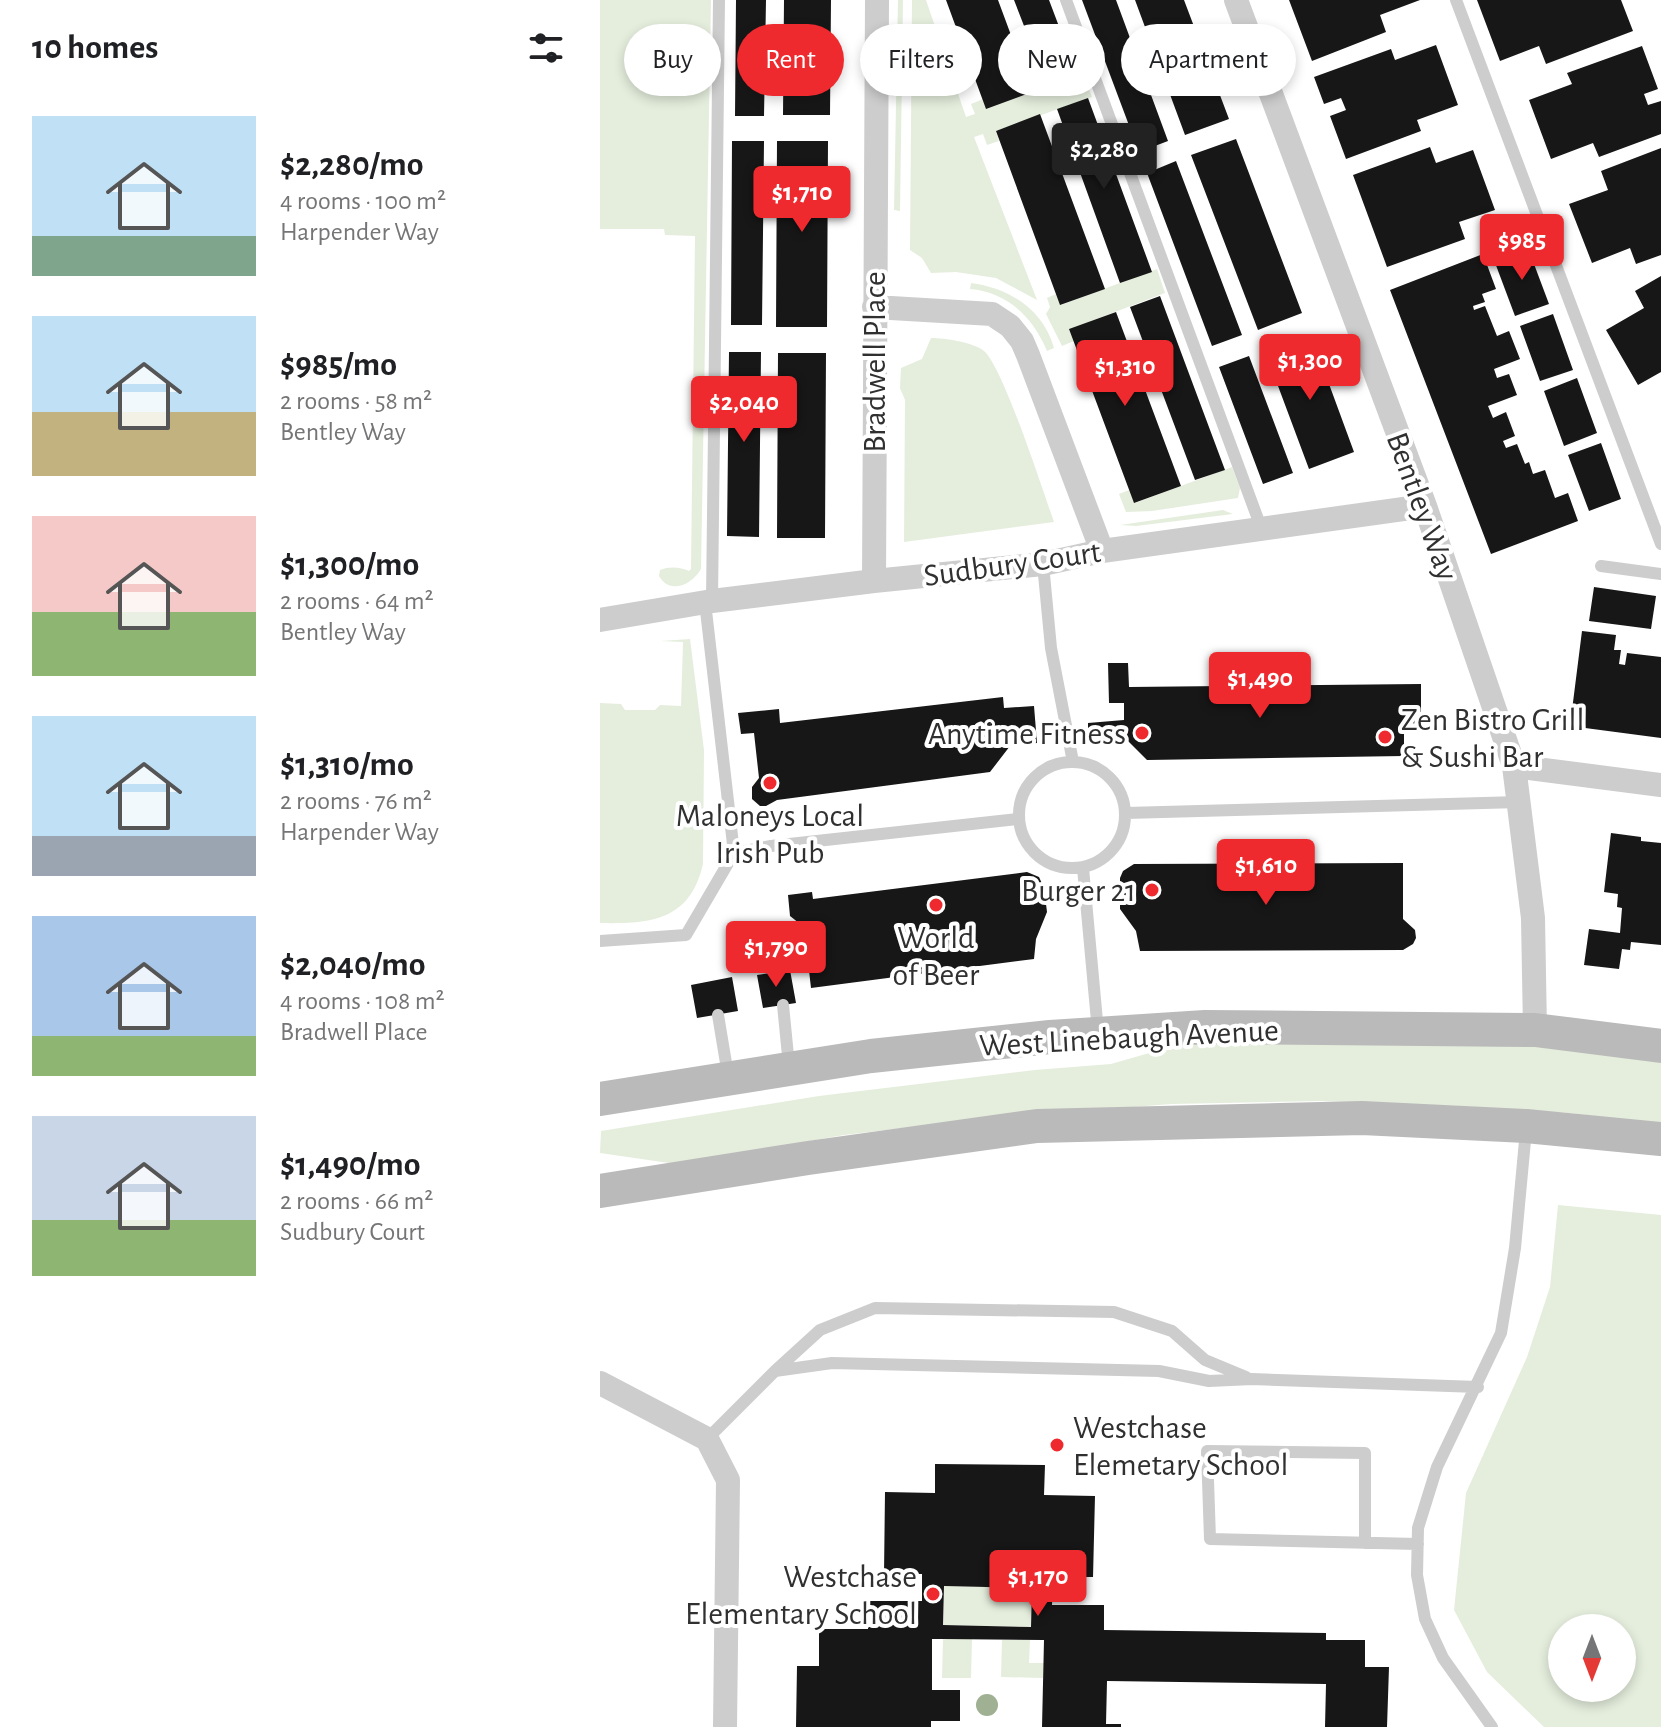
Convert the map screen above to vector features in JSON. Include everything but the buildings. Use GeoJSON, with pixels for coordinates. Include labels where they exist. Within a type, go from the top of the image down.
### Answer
{"type":"FeatureCollection","features":[{"type":"Feature","properties":{"kind":"main road","name":"West Linebaugh Avenue"},"geometry":{"type":"LineString","coordinates":[[600,1099],[871,1056],[1205,1027],[1535,1030],[1661,1046]]}},
{"type":"Feature","properties":{"kind":"main road"},"geometry":{"type":"LineString","coordinates":[[600,1191],[1037,1126],[1362,1118],[1526,1126],[1661,1139]]}},
{"type":"Feature","properties":{"kind":"street","name":"Bradwell Place"},"geometry":{"type":"LineString","coordinates":[[874,581],[877,0]]}},
{"type":"Feature","properties":{"kind":"street","name":"Bentley Way"},"geometry":{"type":"LineString","coordinates":[[1236,0],[1425,506],[1514,766],[1533,918],[1535,1030]]}},
{"type":"Feature","properties":{"kind":"street"},"geometry":{"type":"LineString","coordinates":[[874,307],[992,314],[1010,326],[1028,355],[1102,551]]}},
{"type":"Feature","properties":{"kind":"street","name":"Sudbury Court"},"geometry":{"type":"LineString","coordinates":[[600,620],[709,601],[1043,564],[1102,551],[1425,506]]}},
{"type":"Feature","properties":{"kind":"street"},"geometry":{"type":"LineString","coordinates":[[1514,766],[1661,785]]}},
{"type":"Feature","properties":{"kind":"street"},"geometry":{"type":"LineString","coordinates":[[600,1383],[707,1439],[728,1480],[725,1727]]}},
{"type":"Feature","properties":{"kind":"lane"},"geometry":{"type":"LineString","coordinates":[[600,941],[686,935],[734,853],[709,601],[719,0]]}},
{"type":"Feature","properties":{"kind":"lane"},"geometry":{"type":"LineString","coordinates":[[1066,0],[1262,530]]}},
{"type":"Feature","properties":{"kind":"lane"},"geometry":{"type":"LineString","coordinates":[[1456,0],[1661,544]]}},
{"type":"Feature","properties":{"kind":"lane"},"geometry":{"type":"LineString","coordinates":[[1043,564],[1051,648],[1073,762]]}},
{"type":"Feature","properties":{"kind":"lane"},"geometry":{"type":"LineString","coordinates":[[1601,566],[1661,574]]}},
{"type":"Feature","properties":{"kind":"lane"},"geometry":{"type":"LineString","coordinates":[[1073,762],[1094,767],[1109,777],[1121,795],[1126,813],[1123,832],[1115,848],[1100,861],[1083,868],[1059,867],[1042,860],[1023,837],[1018,819],[1023,794],[1033,779],[1055,765],[1073,762]]}},
{"type":"Feature","properties":{"kind":"lane"},"geometry":{"type":"LineString","coordinates":[[1126,813],[1519,802]]}},
{"type":"Feature","properties":{"kind":"lane"},"geometry":{"type":"LineString","coordinates":[[734,853],[771,846],[1018,819]]}},
{"type":"Feature","properties":{"kind":"lane"},"geometry":{"type":"LineString","coordinates":[[1083,868],[1098,1034]]}},
{"type":"Feature","properties":{"kind":"lane"},"geometry":{"type":"LineString","coordinates":[[783,1005],[789,1068]]}},
{"type":"Feature","properties":{"kind":"lane"},"geometry":{"type":"LineString","coordinates":[[718,1015],[728,1079]]}},
{"type":"Feature","properties":{"kind":"lane"},"geometry":{"type":"LineString","coordinates":[[1492,1727],[1443,1658],[1425,1619],[1417,1575],[1418,1528],[1437,1467],[1478,1387],[1501,1333],[1515,1248],[1526,1126]]}},
{"type":"Feature","properties":{"kind":"lane"},"geometry":{"type":"LineString","coordinates":[[707,1439],[820,1330],[875,1308],[1114,1312],[1172,1331],[1205,1360],[1252,1379]]}},
{"type":"Feature","properties":{"kind":"lane"},"geometry":{"type":"LineString","coordinates":[[775,1371],[848,1364],[1159,1371],[1209,1381],[1252,1379],[1478,1387]]}},
{"type":"Feature","properties":{"kind":"lane"},"geometry":{"type":"LineString","coordinates":[[1365,1543],[1365,1453],[1207,1451],[1210,1539],[1365,1543],[1418,1544]]}},
{"type":"Feature","properties":{"kind":"green space"},"geometry":{"type":"Polygon","coordinates":[[[600,0],[711,0],[711,24],[624,24],[624,96],[709,96],[701,569],[692,580],[681,586],[669,585],[659,576],[660,570],[667,568],[691,569],[695,236],[665,235],[664,229],[600,229],[600,0]]]}},
{"type":"Feature","properties":{"kind":"green space"},"geometry":{"type":"Polygon","coordinates":[[[898,0],[903,0],[903,24],[898,24],[898,0]]]}},
{"type":"Feature","properties":{"kind":"green space"},"geometry":{"type":"Polygon","coordinates":[[[912,0],[926,0],[934,24],[912,24],[912,0]]]}},
{"type":"Feature","properties":{"kind":"green space"},"geometry":{"type":"Polygon","coordinates":[[[896,96],[902,96],[900,211],[894,210],[896,96]]]}},
{"type":"Feature","properties":{"kind":"green space"},"geometry":{"type":"Polygon","coordinates":[[[911,96],[959,96],[966,117],[975,114],[971,104],[983,99],[986,108],[1018,96],[1092,96],[996,131],[999,141],[987,145],[983,134],[974,137],[1037,300],[996,278],[956,272],[931,273],[922,258],[910,250],[911,96]]]}},
{"type":"Feature","properties":{"kind":"green space"},"geometry":{"type":"Polygon","coordinates":[[[1157,269],[1165,293],[1070,329],[1074,341],[1062,346],[1046,314],[1050,307],[1047,298],[1056,294],[1061,305],[1157,269]]]}},
{"type":"Feature","properties":{"kind":"green space"},"geometry":{"type":"Polygon","coordinates":[[[971,283],[1011,295],[1023,303],[1042,322],[1054,348],[1047,351],[1034,327],[1017,308],[996,295],[970,289],[971,283]]]}},
{"type":"Feature","properties":{"kind":"green space"},"geometry":{"type":"Polygon","coordinates":[[[931,338],[973,345],[984,351],[992,362],[1012,404],[1054,522],[904,542],[905,400],[900,388],[901,368],[922,359],[931,338]]]}},
{"type":"Feature","properties":{"kind":"green space"},"geometry":{"type":"Polygon","coordinates":[[[1232,467],[1240,488],[1238,498],[1126,512],[1119,494],[1129,490],[1135,503],[1232,467]]]}},
{"type":"Feature","properties":{"kind":"green space"},"geometry":{"type":"Polygon","coordinates":[[[1223,510],[1233,514],[1136,526],[1120,525],[1223,510]]]}},
{"type":"Feature","properties":{"kind":"green space"},"geometry":{"type":"Polygon","coordinates":[[[690,639],[704,750],[703,864],[697,883],[678,908],[665,915],[635,922],[600,923],[600,703],[621,704],[625,710],[655,710],[660,705],[681,706],[683,642],[661,641],[690,639]]]}},
{"type":"Feature","properties":{"kind":"green space"},"geometry":{"type":"Polygon","coordinates":[[[1184,1043],[1516,1044],[1661,1058],[1661,1124],[1569,1113],[1460,1106],[1321,1101],[1172,1104],[979,1119],[844,1135],[676,1164],[600,1153],[601,1131],[819,1096],[1111,1064],[1184,1043]]]}},
{"type":"Feature","properties":{"kind":"green space"},"geometry":{"type":"Polygon","coordinates":[[[1558,1205],[1661,1215],[1661,1727],[1544,1727],[1487,1672],[1454,1610],[1466,1493],[1527,1357],[1550,1287],[1558,1205]]]}},
{"type":"Feature","properties":{"kind":"green space"},"geometry":{"type":"Polygon","coordinates":[[[944,1586],[1032,1588],[1031,1627],[943,1625],[944,1586]]]}},
{"type":"Feature","properties":{"kind":"green space"},"geometry":{"type":"Polygon","coordinates":[[[943,1639],[972,1639],[971,1678],[942,1678],[943,1639]]]}},
{"type":"Feature","properties":{"kind":"green space"},"geometry":{"type":"Polygon","coordinates":[[[1002,1640],[1030,1640],[1029,1663],[1044,1663],[1043,1678],[1001,1677],[1002,1640]]]}},
{"type":"Feature","properties":{"kind":"place","name":"Anytime Fitness"},"geometry":{"type":"Point","coordinates":[1142,733]}},
{"type":"Feature","properties":{"kind":"place","name":"Zen Bistro Grill & Sushi Bar"},"geometry":{"type":"Point","coordinates":[1385,737]}},
{"type":"Feature","properties":{"kind":"place","name":"Maloneys Local Irish Pub"},"geometry":{"type":"Point","coordinates":[770,783]}},
{"type":"Feature","properties":{"kind":"place","name":"Burger 21"},"geometry":{"type":"Point","coordinates":[1152,890]}},
{"type":"Feature","properties":{"kind":"place","name":"World of Beer"},"geometry":{"type":"Point","coordinates":[936,905]}},
{"type":"Feature","properties":{"kind":"place","name":"Westchase Elemetary School"},"geometry":{"type":"Point","coordinates":[1057,1445]}},
{"type":"Feature","properties":{"kind":"place","name":"Westchase Elementary School"},"geometry":{"type":"Point","coordinates":[933,1594]}}]}
